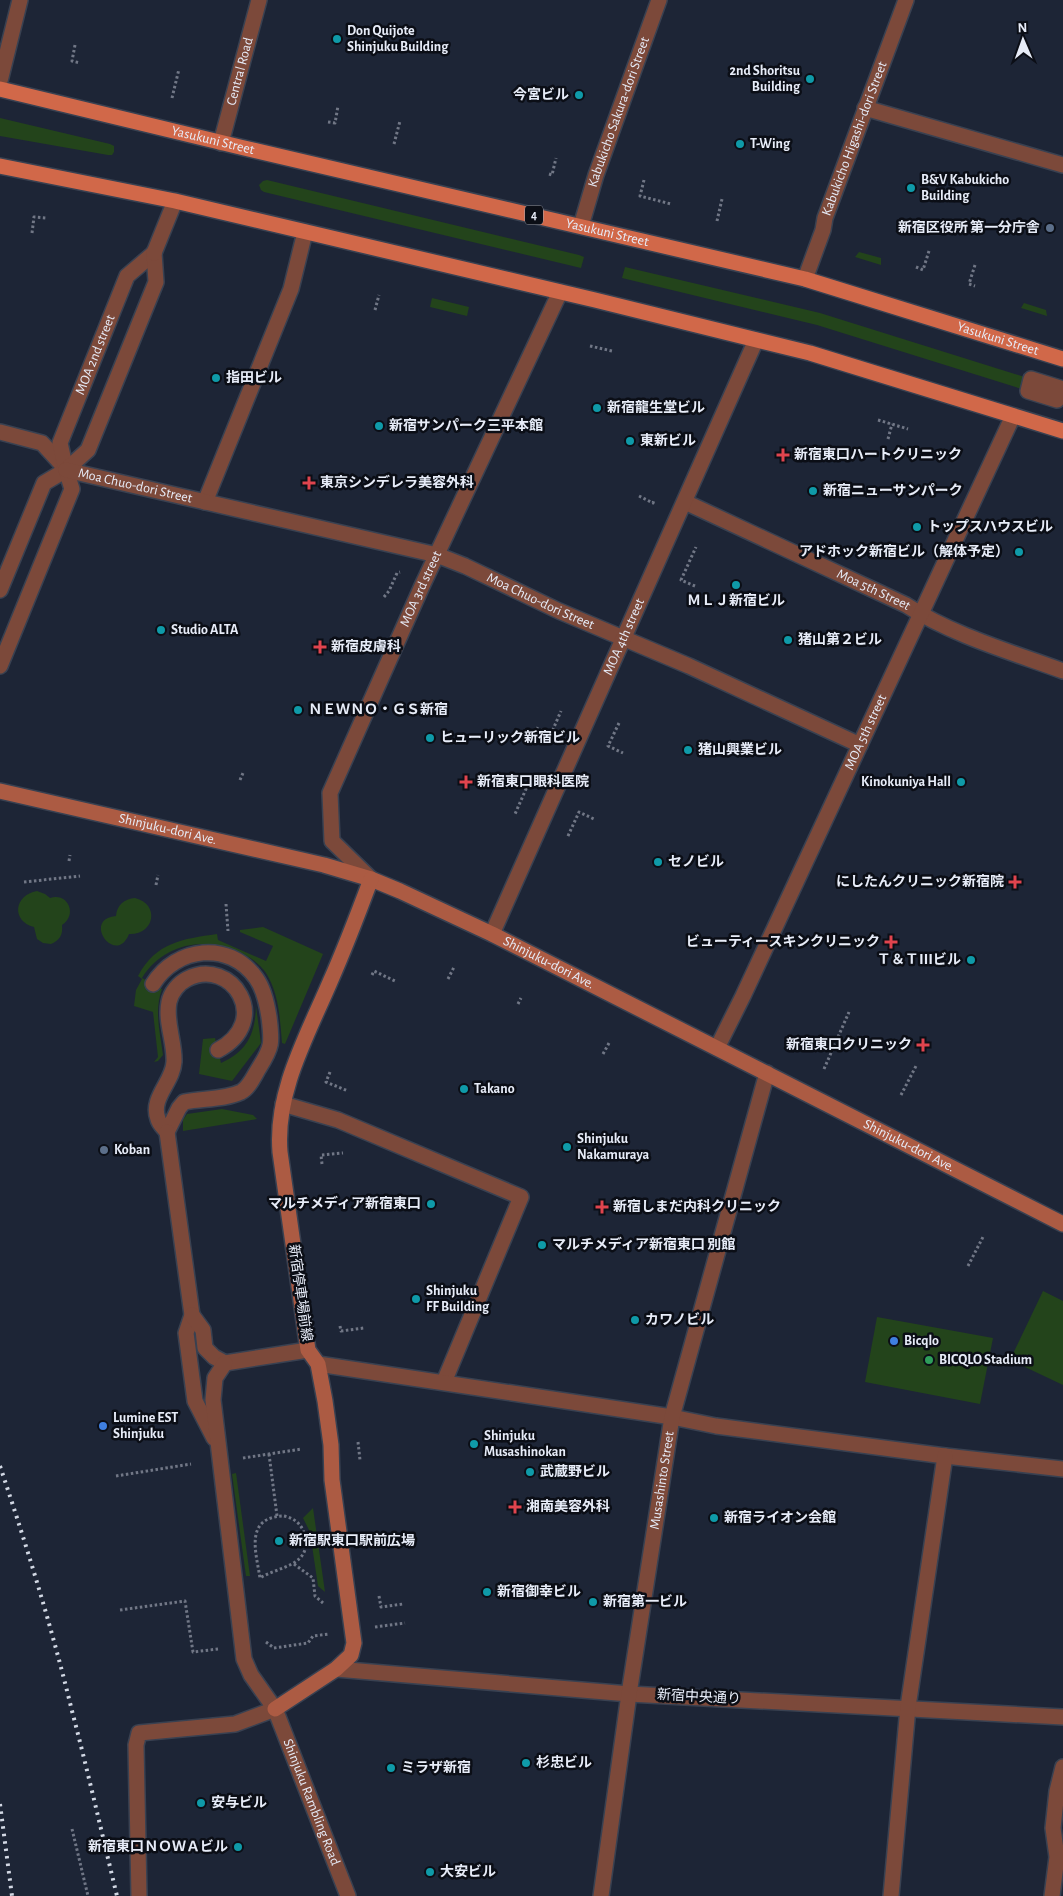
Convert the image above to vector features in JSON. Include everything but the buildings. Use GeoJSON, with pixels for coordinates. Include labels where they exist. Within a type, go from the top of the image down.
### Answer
{"type":"FeatureCollection","features":[{"type":"Feature","properties":{"kind":"main road","name":"Yasukuni Street"},"geometry":{"type":"LineString","coordinates":[[0,89],[221,143],[805,279],[1063,359]]}},
{"type":"Feature","properties":{"kind":"main road"},"geometry":{"type":"LineString","coordinates":[[0,166],[175,202],[305,232],[810,353],[1063,431]]}},
{"type":"Feature","properties":{"kind":"main road","name":"Shinjuku-dori Ave."},"geometry":{"type":"LineString","coordinates":[[0,791],[324,865],[371,879],[492,934],[1063,1224]]}},
{"type":"Feature","properties":{"kind":"main road","name":"新宿停車場前線"},"geometry":{"type":"LineString","coordinates":[[275,1709],[336,1669],[351,1655],[354,1643],[332,1480],[331,1445],[318,1364],[308,1350],[280,1152],[279,1131],[283,1104],[294,1067],[346,944],[371,879]]}},
{"type":"Feature","properties":{"kind":"street"},"geometry":{"type":"LineString","coordinates":[[0,81],[20,0]]}},
{"type":"Feature","properties":{"kind":"street","name":"Central Road"},"geometry":{"type":"LineString","coordinates":[[221,143],[259,0]]}},
{"type":"Feature","properties":{"kind":"street","name":"Kabukicho Sakura-dori Street"},"geometry":{"type":"LineString","coordinates":[[580,226],[596,175],[659,0]]}},
{"type":"Feature","properties":{"kind":"street","name":"Kabukicho Higashi-dori Street"},"geometry":{"type":"LineString","coordinates":[[805,279],[823,230],[825,218],[906,0]]}},
{"type":"Feature","properties":{"kind":"street"},"geometry":{"type":"LineString","coordinates":[[865,108],[1063,165]]}},
{"type":"Feature","properties":{"kind":"street","name":"MOA 2nd street"},"geometry":{"type":"LineString","coordinates":[[0,590],[4,570],[44,483],[66,470],[88,450],[156,282],[154,253],[175,202]]}},
{"type":"Feature","properties":{"kind":"street","name":"Moa Chuo-dori Street"},"geometry":{"type":"LineString","coordinates":[[205,502],[290,289],[305,232]]}},
{"type":"Feature","properties":{"kind":"street","name":"MOA 2nd street"},"geometry":{"type":"LineString","coordinates":[[0,666],[72,489],[60,443],[126,276],[154,253]]}},
{"type":"Feature","properties":{"kind":"street","name":"MOA 3rd street"},"geometry":{"type":"LineString","coordinates":[[371,879],[332,841],[330,793],[437,555],[560,292]]}},
{"type":"Feature","properties":{"kind":"street","name":"MOA 4th street"},"geometry":{"type":"LineString","coordinates":[[492,934],[756,340]]}},
{"type":"Feature","properties":{"kind":"street","name":"MOA 5th street"},"geometry":{"type":"LineString","coordinates":[[717,1048],[1014,416]]}},
{"type":"Feature","properties":{"kind":"street"},"geometry":{"type":"LineString","coordinates":[[0,432],[42,443],[66,470]]}},
{"type":"Feature","properties":{"kind":"street","name":"Moa Chuo-dori Street"},"geometry":{"type":"LineString","coordinates":[[66,470],[437,555],[465,566],[559,611],[689,666],[860,746]]}},
{"type":"Feature","properties":{"kind":"street","name":"Moa 5th Street"},"geometry":{"type":"LineString","coordinates":[[685,502],[906,605],[921,615],[954,630],[1063,671]]}},
{"type":"Feature","properties":{"kind":"street"},"geometry":{"type":"LineString","coordinates":[[152,984],[165,968],[176,960],[189,955],[201,953],[227,956],[249,969],[262,989],[268,1010],[272,1042],[250,1084],[243,1091],[232,1095],[184,1102],[166,1132]]}},
{"type":"Feature","properties":{"kind":"street"},"geometry":{"type":"LineString","coordinates":[[218,1050],[234,1040],[240,1032],[244,1020],[242,998],[236,988],[227,980],[214,974],[196,974],[182,982],[174,990],[169,1001],[168,1018],[174,1067],[159,1096],[157,1109],[158,1120],[166,1132],[192,1314],[186,1333],[195,1401],[218,1447]]}},
{"type":"Feature","properties":{"kind":"street","name":"Musashinto Street"},"geometry":{"type":"LineString","coordinates":[[601,1896],[629,1694],[672,1417],[767,1074]]}},
{"type":"Feature","properties":{"kind":"street"},"geometry":{"type":"LineString","coordinates":[[283,1104],[338,1120],[521,1197],[444,1382]]}},
{"type":"Feature","properties":{"kind":"street"},"geometry":{"type":"LineString","coordinates":[[192,1314],[203,1330],[205,1348],[214,1357],[225,1362],[308,1350]]}},
{"type":"Feature","properties":{"kind":"street","name":"Shinjuku Rambling Road"},"geometry":{"type":"LineString","coordinates":[[225,1362],[215,1378],[213,1389],[218,1447],[240,1608],[240,1630],[244,1659],[251,1674],[275,1709],[348,1896]]}},
{"type":"Feature","properties":{"kind":"street"},"geometry":{"type":"LineString","coordinates":[[318,1364],[672,1417],[716,1426],[945,1456],[1063,1469]]}},
{"type":"Feature","properties":{"kind":"street"},"geometry":{"type":"LineString","coordinates":[[892,1896],[908,1707],[945,1456]]}},
{"type":"Feature","properties":{"kind":"street","name":"新宿中央通り"},"geometry":{"type":"LineString","coordinates":[[336,1669],[629,1694],[908,1707],[1063,1717]]}},
{"type":"Feature","properties":{"kind":"street"},"geometry":{"type":"LineString","coordinates":[[139,1896],[136,1745],[140,1733],[235,1724],[275,1709]]}},
{"type":"Feature","properties":{"kind":"street"},"geometry":{"type":"LineString","coordinates":[[1052,1896],[1057,1856],[1053,1828],[1057,1791],[1063,1767]]}},
{"type":"Feature","properties":{"kind":"path"},"geometry":{"type":"LineString","coordinates":[[75,45],[72,61],[80,63]]}},
{"type":"Feature","properties":{"kind":"path"},"geometry":{"type":"LineString","coordinates":[[172,98],[179,69]]}},
{"type":"Feature","properties":{"kind":"path"},"geometry":{"type":"LineString","coordinates":[[328,122],[334,123],[338,106]]}},
{"type":"Feature","properties":{"kind":"path"},"geometry":{"type":"LineString","coordinates":[[394,144],[400,121]]}},
{"type":"Feature","properties":{"kind":"path"},"geometry":{"type":"LineString","coordinates":[[549,174],[552,175],[556,158]]}},
{"type":"Feature","properties":{"kind":"path"},"geometry":{"type":"LineString","coordinates":[[644,180],[640,196],[671,204]]}},
{"type":"Feature","properties":{"kind":"path"},"geometry":{"type":"LineString","coordinates":[[717,221],[722,199]]}},
{"type":"Feature","properties":{"kind":"path"},"geometry":{"type":"LineString","coordinates":[[32,234],[34,217],[46,218]]}},
{"type":"Feature","properties":{"kind":"path"},"geometry":{"type":"LineString","coordinates":[[916,268],[923,270],[929,251]]}},
{"type":"Feature","properties":{"kind":"path"},"geometry":{"type":"LineString","coordinates":[[975,265],[969,284],[975,286]]}},
{"type":"Feature","properties":{"kind":"path"},"geometry":{"type":"LineString","coordinates":[[375,310],[379,295]]}},
{"type":"Feature","properties":{"kind":"path"},"geometry":{"type":"LineString","coordinates":[[590,346],[612,351]]}},
{"type":"Feature","properties":{"kind":"path"},"geometry":{"type":"LineString","coordinates":[[878,420],[908,429]]}},
{"type":"Feature","properties":{"kind":"path"},"geometry":{"type":"LineString","coordinates":[[888,439],[892,424]]}},
{"type":"Feature","properties":{"kind":"path"},"geometry":{"type":"LineString","coordinates":[[639,496],[653,503],[654,500]]}},
{"type":"Feature","properties":{"kind":"path"},"geometry":{"type":"LineString","coordinates":[[694,586],[681,580],[696,548]]}},
{"type":"Feature","properties":{"kind":"path"},"geometry":{"type":"LineString","coordinates":[[384,597],[389,591],[397,573]]}},
{"type":"Feature","properties":{"kind":"path"},"geometry":{"type":"LineString","coordinates":[[536,728],[551,734],[561,710]]}},
{"type":"Feature","properties":{"kind":"path"},"geometry":{"type":"LineString","coordinates":[[619,722],[608,746],[623,753]]}},
{"type":"Feature","properties":{"kind":"path"},"geometry":{"type":"LineString","coordinates":[[240,780],[243,774]]}},
{"type":"Feature","properties":{"kind":"path"},"geometry":{"type":"LineString","coordinates":[[512,782],[526,789],[515,814]]}},
{"type":"Feature","properties":{"kind":"path"},"geometry":{"type":"LineString","coordinates":[[568,836],[578,812],[594,819]]}},
{"type":"Feature","properties":{"kind":"path"},"geometry":{"type":"LineString","coordinates":[[69,861],[70,855]]}},
{"type":"Feature","properties":{"kind":"path"},"geometry":{"type":"LineString","coordinates":[[156,885],[158,875]]}},
{"type":"Feature","properties":{"kind":"path"},"geometry":{"type":"LineString","coordinates":[[24,882],[80,876]]}},
{"type":"Feature","properties":{"kind":"path"},"geometry":{"type":"LineString","coordinates":[[226,904],[229,936]]}},
{"type":"Feature","properties":{"kind":"path"},"geometry":{"type":"LineString","coordinates":[[448,979],[454,967]]}},
{"type":"Feature","properties":{"kind":"path"},"geometry":{"type":"LineString","coordinates":[[372,975],[374,971],[395,980]]}},
{"type":"Feature","properties":{"kind":"path"},"geometry":{"type":"LineString","coordinates":[[518,1004],[521,998]]}},
{"type":"Feature","properties":{"kind":"path"},"geometry":{"type":"LineString","coordinates":[[824,1069],[849,1012]]}},
{"type":"Feature","properties":{"kind":"path"},"geometry":{"type":"LineString","coordinates":[[603,1054],[609,1043]]}},
{"type":"Feature","properties":{"kind":"path"},"geometry":{"type":"LineString","coordinates":[[901,1095],[916,1066]]}},
{"type":"Feature","properties":{"kind":"path"},"geometry":{"type":"LineString","coordinates":[[330,1072],[326,1082],[348,1091]]}},
{"type":"Feature","properties":{"kind":"path"},"geometry":{"type":"LineString","coordinates":[[322,1164],[321,1156],[343,1153]]}},
{"type":"Feature","properties":{"kind":"path"},"geometry":{"type":"LineString","coordinates":[[968,1266],[984,1235]]}},
{"type":"Feature","properties":{"kind":"path"},"geometry":{"type":"LineString","coordinates":[[340,1326],[341,1331],[364,1328]]}},
{"type":"Feature","properties":{"kind":"path"},"geometry":{"type":"LineString","coordinates":[[358,1442],[360,1460]]}},
{"type":"Feature","properties":{"kind":"path"},"geometry":{"type":"LineString","coordinates":[[241,1458],[302,1449]]}},
{"type":"Feature","properties":{"kind":"path"},"geometry":{"type":"LineString","coordinates":[[269,1454],[277,1516]]}},
{"type":"Feature","properties":{"kind":"path"},"geometry":{"type":"LineString","coordinates":[[116,1476],[191,1464]]}},
{"type":"Feature","properties":{"kind":"path"},"geometry":{"type":"LineString","coordinates":[[277,1516],[290,1517],[298,1522],[304,1531],[306,1544],[302,1557],[294,1564],[260,1578],[254,1545],[256,1531],[264,1521],[277,1516]]}},
{"type":"Feature","properties":{"kind":"path"},"geometry":{"type":"LineString","coordinates":[[294,1564],[313,1578],[315,1596],[322,1602]]}},
{"type":"Feature","properties":{"kind":"path"},"geometry":{"type":"LineString","coordinates":[[379,1596],[381,1607],[402,1604]]}},
{"type":"Feature","properties":{"kind":"path"},"geometry":{"type":"LineString","coordinates":[[120,1610],[185,1601],[193,1652],[221,1648]]}},
{"type":"Feature","properties":{"kind":"path"},"geometry":{"type":"LineString","coordinates":[[373,1628],[405,1623]]}},
{"type":"Feature","properties":{"kind":"path"},"geometry":{"type":"LineString","coordinates":[[260,1643],[266,1642],[274,1648],[308,1643],[313,1636],[331,1633]]}},
{"type":"Feature","properties":{"kind":"path"},"geometry":{"type":"LineString","coordinates":[[72,1829],[88,1896]]}},
{"type":"Feature","properties":{"kind":"green space"},"geometry":{"type":"Polygon","coordinates":[[[0,118],[110,144],[114,146],[114,152],[112,155],[108,155],[0,136],[0,118]]]}},
{"type":"Feature","properties":{"kind":"green space"},"geometry":{"type":"Polygon","coordinates":[[[267,180],[584,257],[581,268],[264,192],[259,185],[267,180]]]}},
{"type":"Feature","properties":{"kind":"green space"},"geometry":{"type":"Polygon","coordinates":[[[859,252],[881,258],[881,265],[855,257],[859,252]]]}},
{"type":"Feature","properties":{"kind":"green space"},"geometry":{"type":"Polygon","coordinates":[[[625,267],[820,313],[1031,379],[1028,391],[817,325],[622,278],[625,267]]]}},
{"type":"Feature","properties":{"kind":"green space"},"geometry":{"type":"Polygon","coordinates":[[[432,298],[469,307],[467,316],[430,307],[432,298]]]}},
{"type":"Feature","properties":{"kind":"green space"},"geometry":{"type":"Polygon","coordinates":[[[1024,303],[1046,310],[1047,316],[1021,308],[1024,303]]]}},
{"type":"Feature","properties":{"kind":"green space"},"geometry":{"type":"Polygon","coordinates":[[[37,891],[50,898],[62,898],[69,906],[69,916],[62,925],[60,937],[51,944],[43,943],[37,939],[34,927],[27,924],[19,914],[18,908],[24,897],[29,893],[37,891]]]}},
{"type":"Feature","properties":{"kind":"green space"},"geometry":{"type":"Polygon","coordinates":[[[135,898],[143,901],[148,906],[151,912],[149,925],[138,933],[129,934],[123,943],[117,946],[110,944],[104,939],[101,925],[106,919],[116,916],[122,903],[135,898]]]}},
{"type":"Feature","properties":{"kind":"green space"},"geometry":{"type":"Polygon","coordinates":[[[263,927],[323,954],[285,1044],[282,1043],[274,989],[263,969],[247,956],[226,947],[198,944],[185,946],[161,957],[142,978],[162,989],[158,1013],[163,1055],[158,1061],[154,1062],[158,1057],[153,1012],[134,1006],[136,990],[142,979],[138,976],[145,965],[162,949],[172,944],[217,934],[218,940],[266,961],[273,946],[240,932],[240,930],[263,927]]]}},
{"type":"Feature","properties":{"kind":"green space"},"geometry":{"type":"Polygon","coordinates":[[[256,1006],[261,1043],[232,1081],[199,1074],[203,1039],[215,1038],[221,1063],[230,1058],[248,1041],[254,1025],[256,1006]]]}},
{"type":"Feature","properties":{"kind":"green space"},"geometry":{"type":"Polygon","coordinates":[[[222,1109],[253,1115],[257,1119],[183,1131],[183,1120],[187,1114],[222,1109]]]}},
{"type":"Feature","properties":{"kind":"green space","name":"BICQLO Stadium"},"geometry":{"type":"Polygon","coordinates":[[[1043,1291],[1063,1301],[1063,1385],[1010,1360],[1043,1291]]]}},
{"type":"Feature","properties":{"kind":"green space","name":"BICQLO Stadium"},"geometry":{"type":"Polygon","coordinates":[[[877,1317],[993,1338],[980,1404],[865,1382],[877,1317]]]}},
{"type":"Feature","properties":{"kind":"green space"},"geometry":{"type":"Polygon","coordinates":[[[236,1473],[250,1576],[246,1576],[232,1474],[236,1473]]]}},
{"type":"Feature","properties":{"kind":"green space"},"geometry":{"type":"Polygon","coordinates":[[[313,1508],[325,1592],[318,1586],[310,1532],[303,1518],[313,1508]]]}},
{"type":"Feature","properties":{"kind":"railway"},"geometry":{"type":"LineString","coordinates":[[0,1466],[56,1649],[117,1896]]}},
{"type":"Feature","properties":{"kind":"railway"},"geometry":{"type":"LineString","coordinates":[[0,1804],[12,1896]]}},
{"type":"Feature","properties":{"kind":"place","name":"Don Quijote Shinjuku Building"},"geometry":{"type":"Point","coordinates":[337,39]}},
{"type":"Feature","properties":{"kind":"place","name":"2nd Shoritsu Building"},"geometry":{"type":"Point","coordinates":[810,79]}},
{"type":"Feature","properties":{"kind":"place","name":"今宮ビル"},"geometry":{"type":"Point","coordinates":[579,95]}},
{"type":"Feature","properties":{"kind":"place","name":"T-Wing"},"geometry":{"type":"Point","coordinates":[740,144]}},
{"type":"Feature","properties":{"kind":"place","name":"B&V Kabukicho Building"},"geometry":{"type":"Point","coordinates":[911,188]}},
{"type":"Feature","properties":{"kind":"place","name":"新宿区役所 第一分庁舎"},"geometry":{"type":"Point","coordinates":[1050,228]}},
{"type":"Feature","properties":{"kind":"place","name":"指田ビル"},"geometry":{"type":"Point","coordinates":[216,378]}},
{"type":"Feature","properties":{"kind":"place","name":"新宿龍生堂ビル"},"geometry":{"type":"Point","coordinates":[597,408]}},
{"type":"Feature","properties":{"kind":"place","name":"新宿サンパーク三平本館"},"geometry":{"type":"Point","coordinates":[379,426]}},
{"type":"Feature","properties":{"kind":"place","name":"東新ビル"},"geometry":{"type":"Point","coordinates":[630,441]}},
{"type":"Feature","properties":{"kind":"place","name":"新宿東口ハートクリニック"},"geometry":{"type":"Point","coordinates":[783,455]}},
{"type":"Feature","properties":{"kind":"place","name":"東京シンデレラ美容外科"},"geometry":{"type":"Point","coordinates":[309,483]}},
{"type":"Feature","properties":{"kind":"place","name":"新宿ニューサンパーク"},"geometry":{"type":"Point","coordinates":[813,491]}},
{"type":"Feature","properties":{"kind":"place","name":"トップスハウスビル"},"geometry":{"type":"Point","coordinates":[917,527]}},
{"type":"Feature","properties":{"kind":"place","name":"アドホック新宿ビル（解体予定）"},"geometry":{"type":"Point","coordinates":[1019,552]}},
{"type":"Feature","properties":{"kind":"place","name":"ＭＬＪ新宿ビル"},"geometry":{"type":"Point","coordinates":[736,585]}},
{"type":"Feature","properties":{"kind":"place","name":"Studio ALTA"},"geometry":{"type":"Point","coordinates":[161,630]}},
{"type":"Feature","properties":{"kind":"place","name":"猪山第２ビル"},"geometry":{"type":"Point","coordinates":[788,640]}},
{"type":"Feature","properties":{"kind":"place","name":"新宿皮膚科"},"geometry":{"type":"Point","coordinates":[320,647]}},
{"type":"Feature","properties":{"kind":"place","name":"ＮＥＷＮＯ・ＧＳ新宿"},"geometry":{"type":"Point","coordinates":[298,710]}},
{"type":"Feature","properties":{"kind":"place","name":"ヒューリック新宿ビル"},"geometry":{"type":"Point","coordinates":[430,738]}},
{"type":"Feature","properties":{"kind":"place","name":"猪山興業ビル"},"geometry":{"type":"Point","coordinates":[688,750]}},
{"type":"Feature","properties":{"kind":"place","name":"新宿東口眼科医院"},"geometry":{"type":"Point","coordinates":[466,782]}},
{"type":"Feature","properties":{"kind":"place","name":"Kinokuniya Hall"},"geometry":{"type":"Point","coordinates":[961,782]}},
{"type":"Feature","properties":{"kind":"place","name":"セノビル"},"geometry":{"type":"Point","coordinates":[658,862]}},
{"type":"Feature","properties":{"kind":"place","name":"にしたんクリニック新宿院"},"geometry":{"type":"Point","coordinates":[1015,882]}},
{"type":"Feature","properties":{"kind":"place","name":"ビューティースキンクリニック"},"geometry":{"type":"Point","coordinates":[891,942]}},
{"type":"Feature","properties":{"kind":"place","name":"Ｔ＆ＴⅢビル"},"geometry":{"type":"Point","coordinates":[971,960]}},
{"type":"Feature","properties":{"kind":"place","name":"新宿東口クリニック"},"geometry":{"type":"Point","coordinates":[923,1045]}},
{"type":"Feature","properties":{"kind":"place","name":"Takano"},"geometry":{"type":"Point","coordinates":[464,1089]}},
{"type":"Feature","properties":{"kind":"place","name":"Shinjuku Nakamuraya"},"geometry":{"type":"Point","coordinates":[567,1147]}},
{"type":"Feature","properties":{"kind":"place","name":"Koban"},"geometry":{"type":"Point","coordinates":[104,1150]}},
{"type":"Feature","properties":{"kind":"place","name":"マルチメディア新宿東口"},"geometry":{"type":"Point","coordinates":[431,1204]}},
{"type":"Feature","properties":{"kind":"place","name":"新宿しまだ内科クリニック"},"geometry":{"type":"Point","coordinates":[602,1207]}},
{"type":"Feature","properties":{"kind":"place","name":"マルチメディア新宿東口 別館"},"geometry":{"type":"Point","coordinates":[542,1245]}},
{"type":"Feature","properties":{"kind":"place","name":"Shinjuku FF Building"},"geometry":{"type":"Point","coordinates":[416,1299]}},
{"type":"Feature","properties":{"kind":"place","name":"カワノビル"},"geometry":{"type":"Point","coordinates":[635,1320]}},
{"type":"Feature","properties":{"kind":"place","name":"Bicqlo"},"geometry":{"type":"Point","coordinates":[894,1341]}},
{"type":"Feature","properties":{"kind":"place","name":"BICQLO Stadium"},"geometry":{"type":"Point","coordinates":[929,1360]}},
{"type":"Feature","properties":{"kind":"place","name":"Lumine EST Shinjuku"},"geometry":{"type":"Point","coordinates":[103,1426]}},
{"type":"Feature","properties":{"kind":"place","name":"Shinjuku Musashinokan"},"geometry":{"type":"Point","coordinates":[474,1444]}},
{"type":"Feature","properties":{"kind":"place","name":"武蔵野ビル"},"geometry":{"type":"Point","coordinates":[530,1472]}},
{"type":"Feature","properties":{"kind":"place","name":"湘南美容外科"},"geometry":{"type":"Point","coordinates":[515,1507]}},
{"type":"Feature","properties":{"kind":"place","name":"新宿ライオン会館"},"geometry":{"type":"Point","coordinates":[714,1518]}},
{"type":"Feature","properties":{"kind":"place","name":"新宿駅東口駅前広場"},"geometry":{"type":"Point","coordinates":[279,1541]}},
{"type":"Feature","properties":{"kind":"place","name":"新宿御幸ビル"},"geometry":{"type":"Point","coordinates":[487,1592]}},
{"type":"Feature","properties":{"kind":"place","name":"新宿第一ビル"},"geometry":{"type":"Point","coordinates":[593,1602]}},
{"type":"Feature","properties":{"kind":"place","name":"杉忠ビル"},"geometry":{"type":"Point","coordinates":[526,1763]}},
{"type":"Feature","properties":{"kind":"place","name":"ミラザ新宿"},"geometry":{"type":"Point","coordinates":[391,1768]}},
{"type":"Feature","properties":{"kind":"place","name":"安与ビル"},"geometry":{"type":"Point","coordinates":[201,1803]}},
{"type":"Feature","properties":{"kind":"place","name":"新宿東口ＮＯＷＡビル"},"geometry":{"type":"Point","coordinates":[238,1847]}},
{"type":"Feature","properties":{"kind":"place","name":"大安ビル"},"geometry":{"type":"Point","coordinates":[430,1872]}}]}
